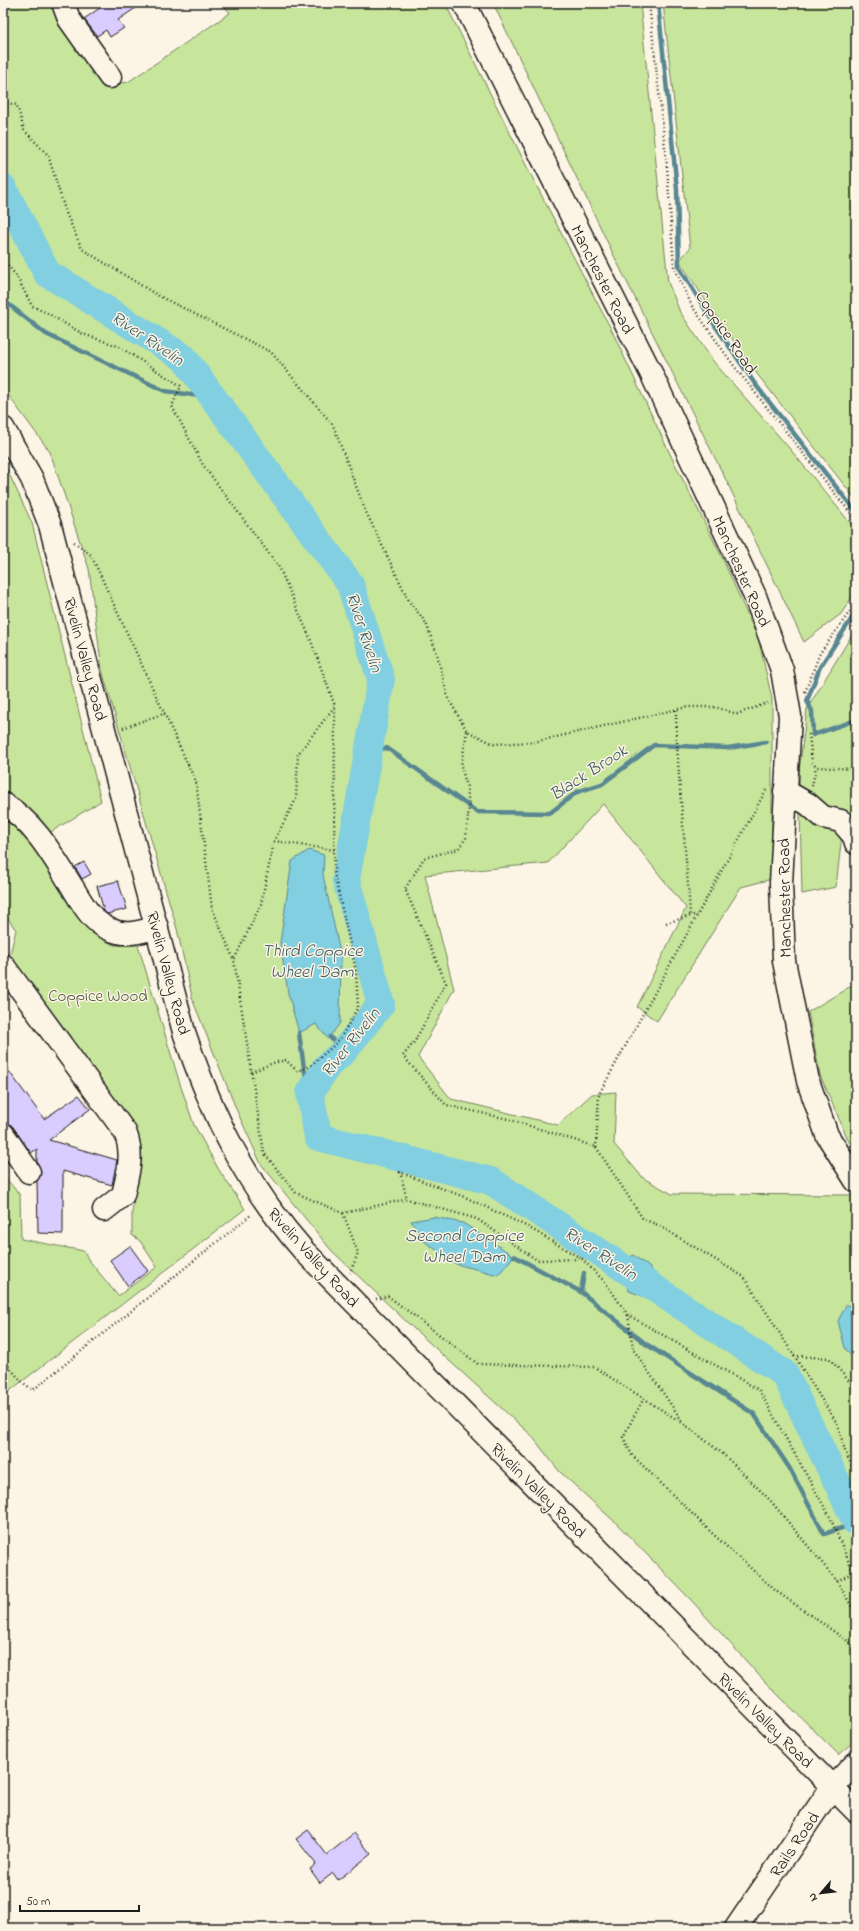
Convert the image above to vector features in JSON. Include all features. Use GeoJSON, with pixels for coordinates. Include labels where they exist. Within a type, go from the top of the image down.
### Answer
{"type":"FeatureCollection","features":[{"type":"Feature","properties":{"kind":"main road"},"geometry":{"type":"LineString","coordinates":[[64,3],[69,19],[110,76]]}},
{"type":"Feature","properties":{"kind":"main road","name":"Manchester Road"},"geometry":{"type":"LineString","coordinates":[[464,3],[651,373],[755,596],[782,670],[789,706],[782,883],[784,962],[795,1025],[808,1081],[827,1135],[856,1181]]}},
{"type":"Feature","properties":{"kind":"main road","name":"Rivelin Valley Road"},"geometry":{"type":"LineString","coordinates":[[3,428],[28,472],[50,525],[173,992],[198,1074],[210,1104],[230,1145],[265,1203],[295,1241],[350,1299],[856,1811]]}},
{"type":"Feature","properties":{"kind":"main road"},"geometry":{"type":"LineString","coordinates":[[786,787],[823,817],[841,821],[854,836],[856,843]]}},
{"type":"Feature","properties":{"kind":"main road"},"geometry":{"type":"LineString","coordinates":[[3,804],[29,825],[48,849],[90,913],[100,924],[109,930],[127,933],[137,933],[157,927]]}},
{"type":"Feature","properties":{"kind":"main road"},"geometry":{"type":"LineString","coordinates":[[3,965],[126,1132],[131,1153],[123,1195],[104,1210]]}},
{"type":"Feature","properties":{"kind":"main road"},"geometry":{"type":"LineString","coordinates":[[3,1134],[29,1172]]}},
{"type":"Feature","properties":{"kind":"main road","name":"Rails Road"},"geometry":{"type":"LineString","coordinates":[[736,1928],[832,1787],[856,1763]]}},
{"type":"Feature","properties":{"kind":"path","name":"Coppice Road"},"geometry":{"type":"LineString","coordinates":[[649,3],[667,166],[674,267],[692,306],[734,366],[856,520]]}},
{"type":"Feature","properties":{"kind":"path"},"geometry":{"type":"LineString","coordinates":[[3,102],[17,105],[24,130],[48,155],[66,213],[82,249],[157,295],[271,352],[333,425],[365,510],[409,601],[426,623],[437,654],[448,698],[467,731],[494,744],[534,742],[687,707],[715,707],[737,714],[789,706],[800,702],[820,653],[856,603]]}},
{"type":"Feature","properties":{"kind":"path"},"geometry":{"type":"LineString","coordinates":[[3,259],[17,277],[32,306],[83,334],[118,346],[181,386],[172,406],[203,465],[278,567],[310,638],[335,706],[334,873],[356,971],[358,1007],[340,1039],[309,1067],[297,1071],[286,1060],[251,1072]]}},
{"type":"Feature","properties":{"kind":"path"},"geometry":{"type":"LineString","coordinates":[[50,525],[91,555],[196,782],[212,908],[234,960],[264,1153],[296,1192],[344,1213],[407,1199],[477,1219],[537,1260],[582,1259]]}},
{"type":"Feature","properties":{"kind":"path"},"geometry":{"type":"LineString","coordinates":[[234,960],[261,904],[274,841],[296,799],[298,754],[335,706]]}},
{"type":"Feature","properties":{"kind":"path"},"geometry":{"type":"LineString","coordinates":[[676,710],[677,757],[690,914]]}},
{"type":"Feature","properties":{"kind":"path"},"geometry":{"type":"LineString","coordinates":[[106,734],[165,713]]}},
{"type":"Feature","properties":{"kind":"path"},"geometry":{"type":"LineString","coordinates":[[467,731],[461,766],[468,794],[469,808],[466,838],[458,849],[424,858],[405,889],[446,983],[415,1041],[403,1056],[446,1105],[508,1119],[596,1147]]}},
{"type":"Feature","properties":{"kind":"path"},"geometry":{"type":"LineString","coordinates":[[809,732],[812,762],[816,767],[856,769]]}},
{"type":"Feature","properties":{"kind":"path"},"geometry":{"type":"LineString","coordinates":[[786,787],[770,784],[599,1094],[596,1147],[643,1220],[658,1225],[744,1277],[838,1425],[845,1451],[856,1475]]}},
{"type":"Feature","properties":{"kind":"path"},"geometry":{"type":"LineString","coordinates":[[274,841],[334,850]]}},
{"type":"Feature","properties":{"kind":"path"},"geometry":{"type":"LineString","coordinates":[[666,923],[690,914],[697,914]]}},
{"type":"Feature","properties":{"kind":"path"},"geometry":{"type":"LineString","coordinates":[[407,1199],[399,1172],[467,1198],[522,1224],[582,1259],[605,1282],[628,1315],[759,1390],[830,1517],[855,1572],[837,1581]]}},
{"type":"Feature","properties":{"kind":"path"},"geometry":{"type":"LineString","coordinates":[[3,1360],[22,1382],[33,1390],[265,1203]]}},
{"type":"Feature","properties":{"kind":"path"},"geometry":{"type":"LineString","coordinates":[[344,1213],[358,1253],[350,1299],[388,1296],[478,1364],[594,1367],[644,1398],[684,1424],[723,1454],[770,1500],[837,1581],[856,1614]]}},
{"type":"Feature","properties":{"kind":"path"},"geometry":{"type":"LineString","coordinates":[[628,1315],[633,1349],[684,1424]]}},
{"type":"Feature","properties":{"kind":"path"},"geometry":{"type":"LineString","coordinates":[[794,1356],[829,1358],[856,1389]]}},
{"type":"Feature","properties":{"kind":"path"},"geometry":{"type":"LineString","coordinates":[[644,1398],[623,1437],[632,1455],[714,1535],[776,1591],[856,1646]]}},
{"type":"Feature","properties":{"kind":"green space"},"geometry":{"type":"Polygon","coordinates":[[[3,3],[51,3],[104,85],[128,82],[230,13],[222,3],[445,3],[531,175],[612,331],[671,456],[721,555],[759,641],[772,699],[772,879],[741,887],[657,1021],[637,1007],[686,908],[603,804],[548,863],[425,875],[454,989],[418,1057],[451,1099],[558,1125],[592,1094],[616,1092],[614,1144],[643,1178],[672,1194],[852,1195],[856,1200],[856,1739],[839,1755],[766,1683],[691,1600],[616,1523],[559,1471],[531,1435],[412,1327],[331,1250],[261,1164],[237,1111],[193,1001],[177,929],[102,670],[89,569],[50,452],[3,388],[3,3]]]}},
{"type":"Feature","properties":{"kind":"green space"},"geometry":{"type":"Polygon","coordinates":[[[493,3],[640,3],[668,282],[680,312],[713,361],[790,449],[856,530],[856,591],[841,614],[804,642],[725,478],[617,262],[493,3]]]}},
{"type":"Feature","properties":{"kind":"green space"},"geometry":{"type":"Polygon","coordinates":[[[663,3],[856,3],[856,500],[750,365],[679,261],[690,248],[663,3]]]}},
{"type":"Feature","properties":{"kind":"green space"},"geometry":{"type":"Polygon","coordinates":[[[3,461],[32,523],[101,801],[46,835],[38,821],[24,805],[3,794],[3,461]]]}},
{"type":"Feature","properties":{"kind":"green space"},"geometry":{"type":"Polygon","coordinates":[[[856,628],[856,813],[843,825],[836,887],[802,894],[799,771],[807,709],[856,628]]]}},
{"type":"Feature","properties":{"kind":"green space","name":"Coppice Wood"},"geometry":{"type":"Polygon","coordinates":[[[3,818],[12,821],[52,869],[85,922],[113,945],[138,945],[194,1125],[219,1170],[245,1209],[3,1396],[3,1175],[20,1195],[21,1239],[84,1251],[88,1259],[118,1296],[157,1267],[140,1241],[132,1235],[132,1213],[140,1153],[8,962],[16,930],[3,912],[3,818]]]}},
{"type":"Feature","properties":{"kind":"green space"},"geometry":{"type":"Polygon","coordinates":[[[856,983],[856,1153],[849,1142],[820,1075],[808,1012],[856,983]]]}},
{"type":"Feature","properties":{"kind":"water","name":"Third Coppice Wheel Dam"},"geometry":{"type":"Polygon","coordinates":[[[309,850],[324,855],[323,875],[341,957],[340,1023],[328,1039],[316,1024],[299,1033],[288,993],[280,943],[292,861],[309,850]]]}},
{"type":"Feature","properties":{"kind":"water","name":"Second Coppice Wheel Dam"},"geometry":{"type":"Polygon","coordinates":[[[434,1217],[463,1223],[514,1256],[498,1275],[456,1264],[424,1241],[411,1221],[434,1217]]]}},
{"type":"Feature","properties":{"kind":"water"},"geometry":{"type":"Polygon","coordinates":[[[633,1255],[648,1266],[660,1279],[650,1299],[629,1291],[620,1266],[633,1255]]]}},
{"type":"Feature","properties":{"kind":"water"},"geometry":{"type":"Polygon","coordinates":[[[846,1305],[856,1306],[856,1362],[845,1348],[838,1321],[846,1305]]]}},
{"type":"Feature","properties":{"kind":"building"},"geometry":{"type":"Polygon","coordinates":[[[107,3],[143,3],[118,20],[124,28],[110,37],[106,30],[97,36],[84,19],[107,3]]]}},
{"type":"Feature","properties":{"kind":"building"},"geometry":{"type":"Polygon","coordinates":[[[84,862],[91,874],[82,879],[75,867],[84,862]]]}},
{"type":"Feature","properties":{"kind":"building"},"geometry":{"type":"Polygon","coordinates":[[[118,881],[127,909],[107,914],[104,911],[97,886],[118,881]]]}},
{"type":"Feature","properties":{"kind":"building"},"geometry":{"type":"Polygon","coordinates":[[[3,1063],[44,1119],[79,1095],[90,1109],[49,1140],[117,1160],[112,1185],[63,1171],[63,1234],[38,1233],[37,1181],[41,1171],[37,1162],[37,1149],[31,1153],[13,1127],[3,1121],[3,1063]]]}},
{"type":"Feature","properties":{"kind":"building"},"geometry":{"type":"Polygon","coordinates":[[[130,1246],[148,1271],[128,1286],[110,1260],[130,1246]]]}},
{"type":"Feature","properties":{"kind":"building"},"geometry":{"type":"Polygon","coordinates":[[[308,1830],[327,1855],[354,1833],[371,1854],[338,1880],[333,1873],[320,1883],[310,1869],[316,1864],[296,1839],[308,1830]]]}},
{"type":"Feature","properties":{"kind":"waterway"},"geometry":{"type":"LineString","coordinates":[[658,3],[677,189],[679,267],[716,327],[755,384],[856,512]]}},
{"type":"Feature","properties":{"kind":"waterway","name":"River Rivelin"},"geometry":{"type":"LineString","coordinates":[[3,188],[47,273],[184,358],[350,584],[381,679],[346,880],[381,1004],[343,1052],[327,1066],[310,1093],[318,1137],[491,1181],[785,1374],[856,1522]]}},
{"type":"Feature","properties":{"kind":"waterway"},"geometry":{"type":"LineString","coordinates":[[3,296],[7,303],[46,334],[165,391],[213,398]]}},
{"type":"Feature","properties":{"kind":"waterway"},"geometry":{"type":"LineString","coordinates":[[856,612],[820,667],[807,701],[812,711],[813,735],[856,720]]}},
{"type":"Feature","properties":{"kind":"waterway","name":"Black Brook"},"geometry":{"type":"LineString","coordinates":[[370,750],[387,748],[477,812],[550,813],[577,792],[602,784],[654,745],[728,748],[766,742]]}},
{"type":"Feature","properties":{"kind":"waterway"},"geometry":{"type":"LineString","coordinates":[[299,1033],[304,1068],[310,1093]]}},
{"type":"Feature","properties":{"kind":"waterway"},"geometry":{"type":"LineString","coordinates":[[330,1037],[343,1052]]}},
{"type":"Feature","properties":{"kind":"waterway"},"geometry":{"type":"LineString","coordinates":[[514,1256],[581,1292]]}},
{"type":"Feature","properties":{"kind":"waterway"},"geometry":{"type":"LineString","coordinates":[[584,1273],[581,1292],[646,1344],[754,1414],[790,1469],[824,1534],[856,1523]]}}]}
